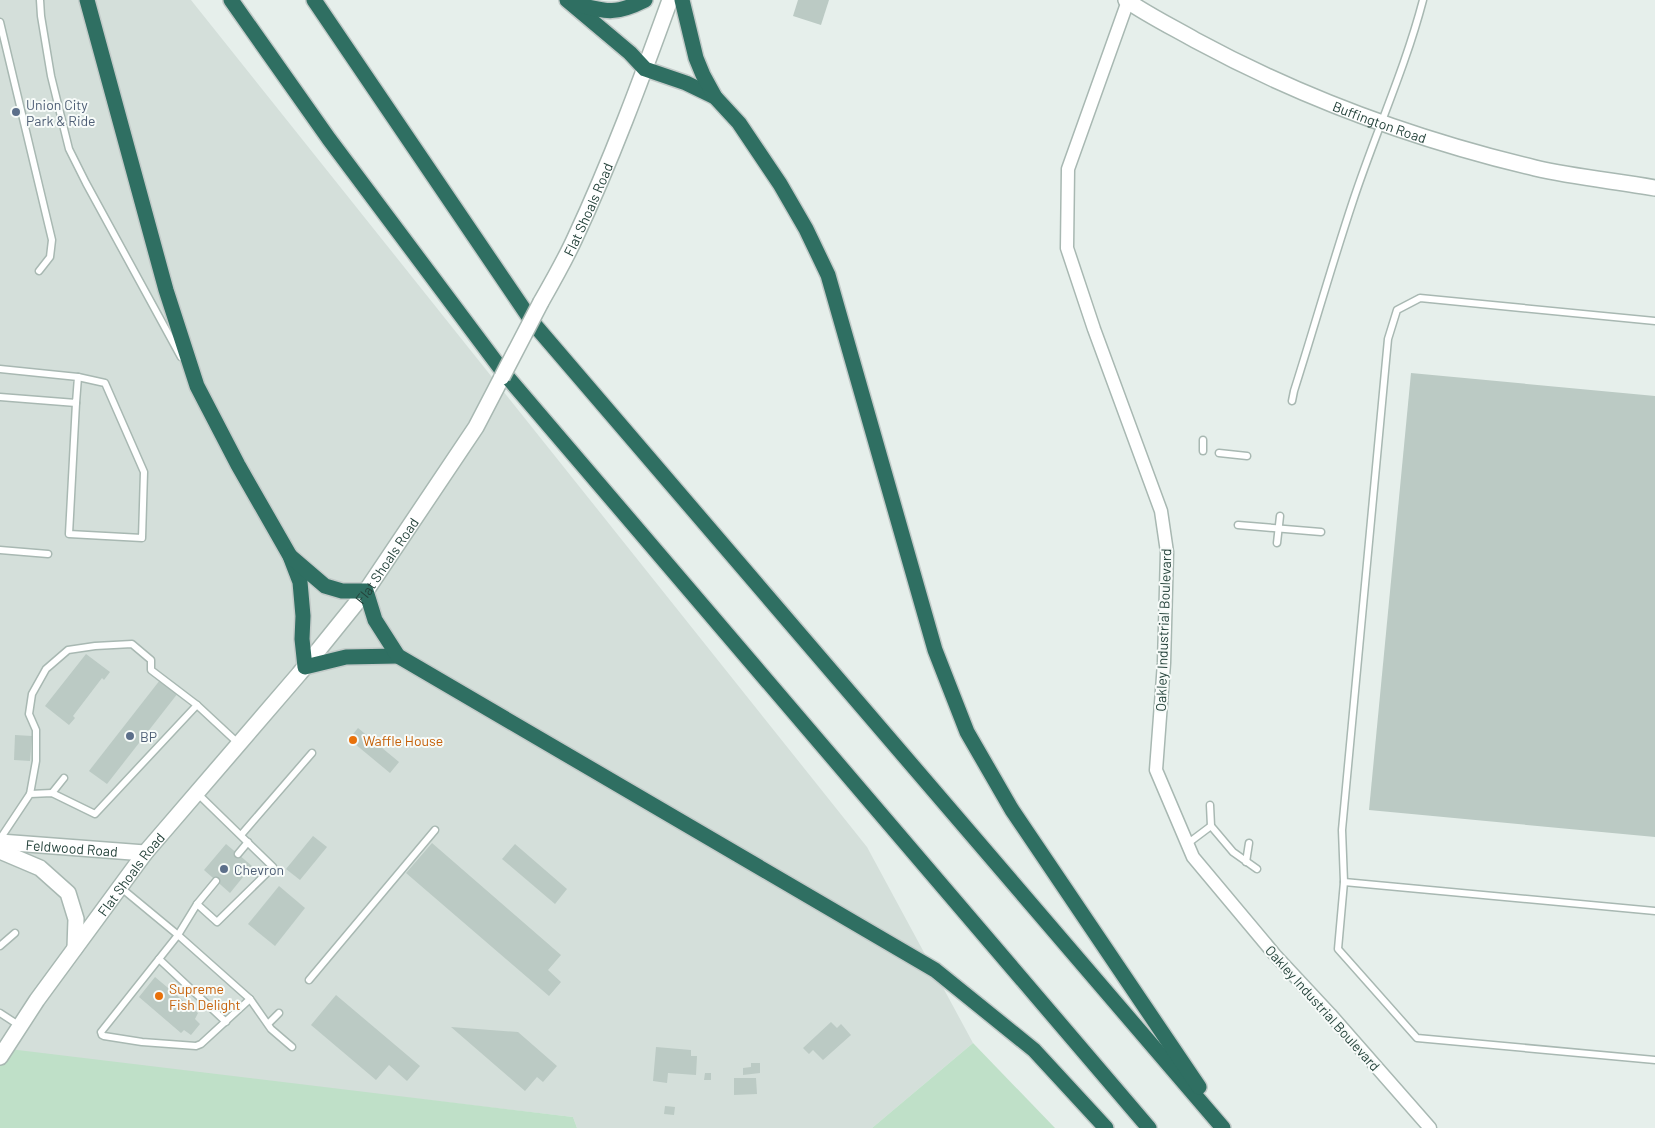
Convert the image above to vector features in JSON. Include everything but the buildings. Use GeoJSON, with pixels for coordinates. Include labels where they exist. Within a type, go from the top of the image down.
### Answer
{"type":"FeatureCollection","features":[{"type":"Feature","properties":{"kind":"highway"},"geometry":{"type":"LineString","coordinates":[[87,0],[166,290],[197,386],[238,465],[290,556],[300,582],[305,667],[346,657],[398,656]]}},
{"type":"Feature","properties":{"kind":"highway"},"geometry":{"type":"LineString","coordinates":[[231,0],[329,139],[504,373],[1149,1128]]}},
{"type":"Feature","properties":{"kind":"highway"},"geometry":{"type":"LineString","coordinates":[[314,0],[533,323],[1225,1128]]}},
{"type":"Feature","properties":{"kind":"highway"},"geometry":{"type":"LineString","coordinates":[[568,1],[602,11],[619,11],[645,0]]}},
{"type":"Feature","properties":{"kind":"highway"},"geometry":{"type":"LineString","coordinates":[[682,0],[696,58],[715,97],[739,123],[780,184],[806,229],[828,275],[935,650],[967,732],[1012,810],[1225,1128]]}},
{"type":"Feature","properties":{"kind":"highway"},"geometry":{"type":"LineString","coordinates":[[568,1],[630,53],[645,69],[686,83],[715,97]]}},
{"type":"Feature","properties":{"kind":"highway"},"geometry":{"type":"LineString","coordinates":[[290,556],[324,586],[342,591],[366,591],[375,620],[398,656],[935,970],[1034,1050],[1106,1128]]}},
{"type":"Feature","properties":{"kind":"street","name":"Flat Shoals Road"},"geometry":{"type":"LineString","coordinates":[[0,1057],[37,1000],[145,853],[305,667],[366,591],[476,427],[574,239],[599,184],[645,69],[670,0]]}},
{"type":"Feature","properties":{"kind":"street","name":"Buffington Road"},"geometry":{"type":"LineString","coordinates":[[1128,0],[1145,12],[1243,66],[1324,102],[1429,140],[1537,168],[1655,188]]}},
{"type":"Feature","properties":{"kind":"street","name":"Oakley Industrial Boulevard"},"geometry":{"type":"LineString","coordinates":[[1128,0],[1068,169],[1067,248],[1094,329],[1161,511],[1167,552],[1164,663],[1156,770],[1193,857],[1276,955],[1430,1127]]}},
{"type":"Feature","properties":{"kind":"street","name":"Feldwood Road"},"geometry":{"type":"LineString","coordinates":[[0,841],[145,853]]}},
{"type":"Feature","properties":{"kind":"street"},"geometry":{"type":"LineString","coordinates":[[0,851],[40,868],[68,893],[76,919],[75,948]]}},
{"type":"Feature","properties":{"kind":"lane"},"geometry":{"type":"LineString","coordinates":[[40,0],[51,76],[69,149],[197,386]]}},
{"type":"Feature","properties":{"kind":"lane"},"geometry":{"type":"LineString","coordinates":[[1292,401],[1352,202],[1380,122],[1413,39],[1423,0]]}},
{"type":"Feature","properties":{"kind":"lane"},"geometry":{"type":"LineString","coordinates":[[0,22],[52,240],[50,258],[39,271]]}},
{"type":"Feature","properties":{"kind":"lane"},"geometry":{"type":"LineString","coordinates":[[1655,321],[1420,298],[1396,310],[1388,339],[1343,820],[1344,882],[1338,949],[1417,1038],[1655,1060]]}},
{"type":"Feature","properties":{"kind":"lane"},"geometry":{"type":"LineString","coordinates":[[0,369],[78,377],[105,383],[144,472],[142,538],[69,534],[78,377]]}},
{"type":"Feature","properties":{"kind":"lane"},"geometry":{"type":"LineString","coordinates":[[0,397],[76,403]]}},
{"type":"Feature","properties":{"kind":"lane"},"geometry":{"type":"LineString","coordinates":[[1203,440],[1203,451]]}},
{"type":"Feature","properties":{"kind":"lane"},"geometry":{"type":"LineString","coordinates":[[1219,453],[1247,456]]}},
{"type":"Feature","properties":{"kind":"lane"},"geometry":{"type":"LineString","coordinates":[[1277,543],[1280,516]]}},
{"type":"Feature","properties":{"kind":"lane"},"geometry":{"type":"LineString","coordinates":[[1238,524],[1321,532]]}},
{"type":"Feature","properties":{"kind":"lane"},"geometry":{"type":"LineString","coordinates":[[0,550],[48,554]]}},
{"type":"Feature","properties":{"kind":"lane"},"geometry":{"type":"LineString","coordinates":[[0,841],[30,794],[36,761],[36,730],[29,714],[32,694],[46,669],[68,650],[132,644],[151,660],[151,670],[197,705],[239,744]]}},
{"type":"Feature","properties":{"kind":"lane"},"geometry":{"type":"LineString","coordinates":[[30,794],[52,792],[95,814],[197,705]]}},
{"type":"Feature","properties":{"kind":"lane"},"geometry":{"type":"LineString","coordinates":[[241,835],[312,753]]}},
{"type":"Feature","properties":{"kind":"lane"},"geometry":{"type":"LineString","coordinates":[[52,792],[64,778]]}},
{"type":"Feature","properties":{"kind":"lane"},"geometry":{"type":"LineString","coordinates":[[197,793],[273,867],[218,922],[197,904]]}},
{"type":"Feature","properties":{"kind":"lane"},"geometry":{"type":"LineString","coordinates":[[1210,805],[1211,826],[1233,852],[1257,869]]}},
{"type":"Feature","properties":{"kind":"lane"},"geometry":{"type":"LineString","coordinates":[[1187,844],[1211,826]]}},
{"type":"Feature","properties":{"kind":"lane"},"geometry":{"type":"LineString","coordinates":[[309,980],[435,830]]}},
{"type":"Feature","properties":{"kind":"lane"},"geometry":{"type":"LineString","coordinates":[[238,854],[248,842]]}},
{"type":"Feature","properties":{"kind":"lane"},"geometry":{"type":"LineString","coordinates":[[1246,862],[1248,843]]}},
{"type":"Feature","properties":{"kind":"lane"},"geometry":{"type":"LineString","coordinates":[[216,881],[197,904],[178,935],[101,1032],[104,1036],[142,1042],[196,1046],[201,1044],[250,999]]}},
{"type":"Feature","properties":{"kind":"lane"},"geometry":{"type":"LineString","coordinates":[[1344,882],[1655,912]]}},
{"type":"Feature","properties":{"kind":"lane"},"geometry":{"type":"LineString","coordinates":[[120,887],[250,999],[268,1024],[292,1047]]}},
{"type":"Feature","properties":{"kind":"lane"},"geometry":{"type":"LineString","coordinates":[[0,946],[15,933]]}},
{"type":"Feature","properties":{"kind":"lane"},"geometry":{"type":"LineString","coordinates":[[159,959],[226,1022]]}},
{"type":"Feature","properties":{"kind":"lane"},"geometry":{"type":"LineString","coordinates":[[0,1013],[20,1026]]}},
{"type":"Feature","properties":{"kind":"lane"},"geometry":{"type":"LineString","coordinates":[[268,1024],[279,1013]]}},
{"type":"Feature","properties":{"kind":"shaded area"},"geometry":{"type":"Polygon","coordinates":[[[0,0],[191,0],[867,847],[973,1043],[872,1128],[577,1128],[573,1117],[0,1050],[0,0]]]}},
{"type":"Feature","properties":{"kind":"green space"},"geometry":{"type":"Polygon","coordinates":[[[973,1043],[1055,1128],[872,1128],[973,1043]]]}},
{"type":"Feature","properties":{"kind":"green space"},"geometry":{"type":"Polygon","coordinates":[[[1,1048],[573,1117],[577,1128],[0,1128],[1,1048]]]}},
{"type":"Feature","properties":{"kind":"place","name":"Union City Park & Ride"},"geometry":{"type":"Point","coordinates":[16,112]}},
{"type":"Feature","properties":{"kind":"place","name":"BP"},"geometry":{"type":"Point","coordinates":[130,736]}},
{"type":"Feature","properties":{"kind":"place","name":"Waffle House"},"geometry":{"type":"Point","coordinates":[353,740]}},
{"type":"Feature","properties":{"kind":"place","name":"Chevron"},"geometry":{"type":"Point","coordinates":[224,869]}},
{"type":"Feature","properties":{"kind":"place","name":"Supreme Fish Delight"},"geometry":{"type":"Point","coordinates":[159,996]}}]}
